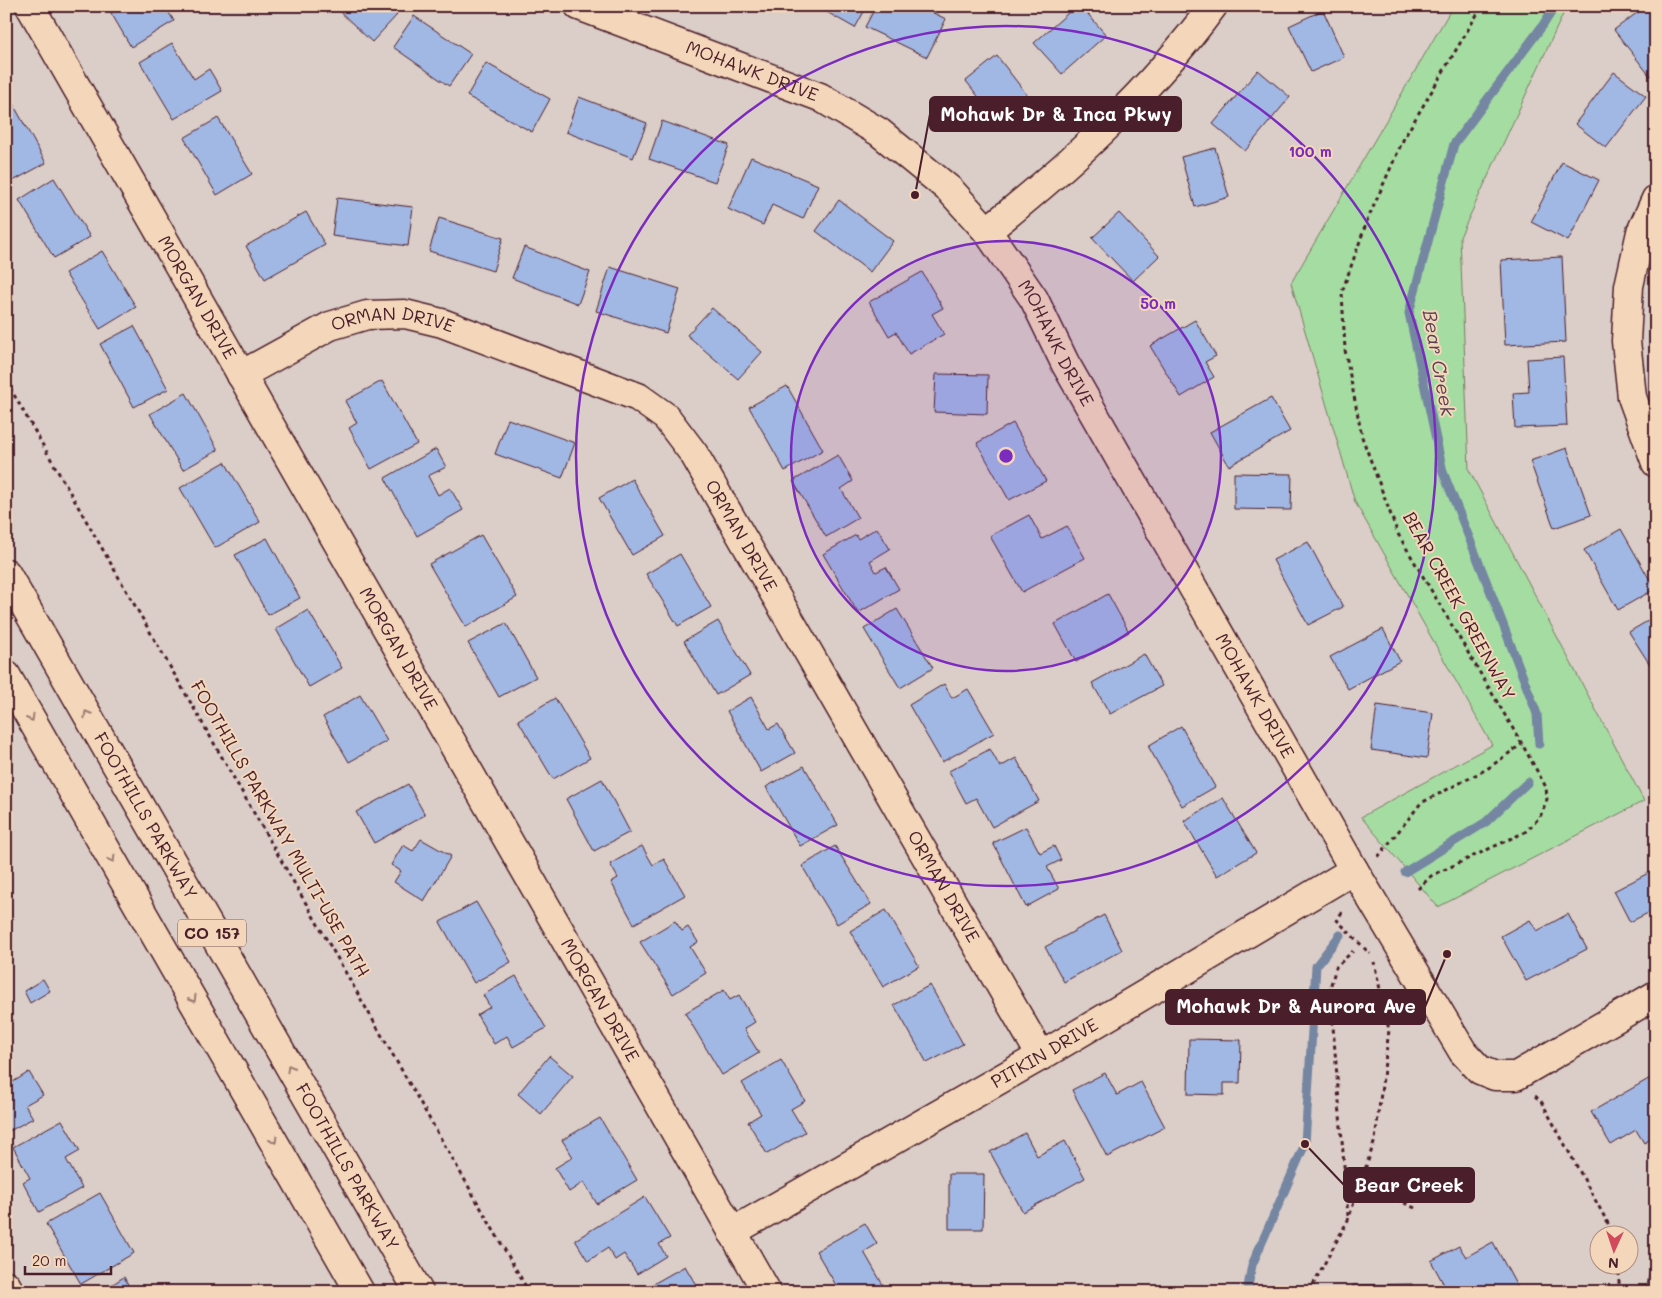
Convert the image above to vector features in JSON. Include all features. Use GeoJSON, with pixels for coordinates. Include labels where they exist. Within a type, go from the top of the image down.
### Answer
{"type":"FeatureCollection","features":[{"type":"Feature","properties":{"kind":"main road","name":"MORGAN DRIVE"},"geometry":{"type":"LineString","coordinates":[[30,6],[767,1292]]}},
{"type":"Feature","properties":{"kind":"main road","name":"MOHAWK DRIVE"},"geometry":{"type":"LineString","coordinates":[[579,6],[820,97],[879,132],[950,190],[987,231],[1034,299],[1064,363],[1357,875],[1463,1052],[1480,1070],[1495,1076],[1516,1076]]}},
{"type":"Feature","properties":{"kind":"main road"},"geometry":{"type":"LineString","coordinates":[[987,231],[1034,193],[1115,119],[1189,38],[1213,6]]}},
{"type":"Feature","properties":{"kind":"main road"},"geometry":{"type":"LineString","coordinates":[[1656,199],[1641,232],[1629,286],[1626,341],[1632,398],[1656,463]]}},
{"type":"Feature","properties":{"kind":"main road","name":"ORMAN DRIVE"},"geometry":{"type":"LineString","coordinates":[[241,375],[330,326],[367,315],[405,314],[442,323],[638,396],[666,417],[694,454],[1041,1056]]}},
{"type":"Feature","properties":{"kind":"main road","name":"FOOTHILLS PARKWAY"},"geometry":{"type":"LineString","coordinates":[[6,573],[419,1292]]}},
{"type":"Feature","properties":{"kind":"main road","name":"CO 157"},"geometry":{"type":"LineString","coordinates":[[6,676],[360,1292]]}},
{"type":"Feature","properties":{"kind":"main road","name":"PITKIN DRIVE"},"geometry":{"type":"LineString","coordinates":[[732,1232],[1357,875]]}},
{"type":"Feature","properties":{"kind":"main road"},"geometry":{"type":"LineString","coordinates":[[1516,1076],[1656,994]]}},
{"type":"Feature","properties":{"kind":"main road"},"geometry":{"type":"LineString","coordinates":[[6,1285],[10,1292]]}},
{"type":"Feature","properties":{"kind":"path","name":"BEAR CREEK GREENWAY"},"geometry":{"type":"LineString","coordinates":[[1418,889],[1431,876],[1525,832],[1540,817],[1547,799],[1546,787],[1522,744],[1398,534],[1362,437],[1344,350],[1342,292],[1367,221],[1404,138],[1482,6]]}},
{"type":"Feature","properties":{"kind":"path","name":"FOOTHILLS PARKWAY MULTI-USE PATH"},"geometry":{"type":"LineString","coordinates":[[6,381],[529,1292]]}},
{"type":"Feature","properties":{"kind":"path"},"geometry":{"type":"LineString","coordinates":[[1309,1292],[1348,1220],[1375,1140],[1389,1030],[1373,958],[1337,920],[1357,875],[1421,803],[1488,769],[1522,744]]}},
{"type":"Feature","properties":{"kind":"path"},"geometry":{"type":"LineString","coordinates":[[1348,1220],[1330,988],[1336,967],[1353,951]]}},
{"type":"Feature","properties":{"kind":"path"},"geometry":{"type":"LineString","coordinates":[[1516,1076],[1541,1101],[1610,1226]]}},
{"type":"Feature","properties":{"kind":"path"},"geometry":{"type":"LineString","coordinates":[[1361,1182],[1415,1208]]}},
{"type":"Feature","properties":{"kind":"path"},"geometry":{"type":"LineString","coordinates":[[1619,1276],[1619,1292]]}},
{"type":"Feature","properties":{"kind":"green space"},"geometry":{"type":"Polygon","coordinates":[[[1453,6],[1570,6],[1565,10],[1460,237],[1469,470],[1644,801],[1438,907],[1361,817],[1492,745],[1355,502],[1291,283],[1453,6]]]}},
{"type":"Feature","properties":{"kind":"building"},"geometry":{"type":"Polygon","coordinates":[[[107,6],[165,6],[174,21],[131,47],[107,6]]]}},
{"type":"Feature","properties":{"kind":"building"},"geometry":{"type":"Polygon","coordinates":[[[334,6],[388,6],[397,15],[372,42],[334,6]]]}},
{"type":"Feature","properties":{"kind":"building"},"geometry":{"type":"Polygon","coordinates":[[[816,6],[867,6],[855,28],[816,6]]]}},
{"type":"Feature","properties":{"kind":"building"},"geometry":{"type":"Polygon","coordinates":[[[876,6],[919,6],[946,19],[927,57],[865,27],[876,6]]]}},
{"type":"Feature","properties":{"kind":"building"},"geometry":{"type":"Polygon","coordinates":[[[1076,6],[1081,6],[1106,35],[1062,74],[1034,43],[1076,6]]]}},
{"type":"Feature","properties":{"kind":"building"},"geometry":{"type":"Polygon","coordinates":[[[1646,6],[1656,6],[1656,72],[1650,76],[1614,30],[1646,6]]]}},
{"type":"Feature","properties":{"kind":"building"},"geometry":{"type":"Polygon","coordinates":[[[1323,10],[1344,57],[1311,72],[1289,26],[1323,10]]]}},
{"type":"Feature","properties":{"kind":"building"},"geometry":{"type":"Polygon","coordinates":[[[414,16],[471,54],[449,86],[393,47],[414,16]]]}},
{"type":"Feature","properties":{"kind":"building"},"geometry":{"type":"Polygon","coordinates":[[[172,43],[194,79],[209,69],[222,91],[174,119],[140,62],[172,43]]]}},
{"type":"Feature","properties":{"kind":"building"},"geometry":{"type":"Polygon","coordinates":[[[997,56],[1034,104],[1003,128],[966,81],[997,56]]]}},
{"type":"Feature","properties":{"kind":"building"},"geometry":{"type":"Polygon","coordinates":[[[486,63],[550,99],[532,132],[467,96],[486,63]]]}},
{"type":"Feature","properties":{"kind":"building"},"geometry":{"type":"Polygon","coordinates":[[[1258,70],[1290,97],[1245,151],[1213,124],[1258,70]]]}},
{"type":"Feature","properties":{"kind":"building"},"geometry":{"type":"Polygon","coordinates":[[[1614,72],[1646,96],[1606,148],[1575,124],[1614,72]]]}},
{"type":"Feature","properties":{"kind":"building"},"geometry":{"type":"Polygon","coordinates":[[[579,97],[647,123],[633,158],[566,132],[579,97]]]}},
{"type":"Feature","properties":{"kind":"building"},"geometry":{"type":"Polygon","coordinates":[[[13,104],[46,163],[13,181],[6,169],[6,108],[13,104]]]}},
{"type":"Feature","properties":{"kind":"building"},"geometry":{"type":"Polygon","coordinates":[[[218,118],[252,174],[217,195],[184,138],[218,118]]]}},
{"type":"Feature","properties":{"kind":"building"},"geometry":{"type":"Polygon","coordinates":[[[662,121],[729,145],[715,182],[649,159],[662,121]]]}},
{"type":"Feature","properties":{"kind":"building"},"geometry":{"type":"Polygon","coordinates":[[[1215,148],[1229,197],[1195,207],[1181,157],[1215,148]]]}},
{"type":"Feature","properties":{"kind":"building"},"geometry":{"type":"Polygon","coordinates":[[[751,157],[818,185],[803,219],[772,205],[763,225],[728,209],[751,157]]]}},
{"type":"Feature","properties":{"kind":"building"},"geometry":{"type":"Polygon","coordinates":[[[1562,162],[1599,180],[1568,241],[1531,222],[1562,162]]]}},
{"type":"Feature","properties":{"kind":"building"},"geometry":{"type":"Polygon","coordinates":[[[54,178],[90,237],[54,258],[19,200],[54,178]]]}},
{"type":"Feature","properties":{"kind":"building"},"geometry":{"type":"Polygon","coordinates":[[[337,198],[413,207],[408,246],[332,236],[337,198]]]}},
{"type":"Feature","properties":{"kind":"building"},"geometry":{"type":"Polygon","coordinates":[[[839,200],[893,241],[870,272],[816,231],[839,200]]]}},
{"type":"Feature","properties":{"kind":"building"},"geometry":{"type":"Polygon","coordinates":[[[306,212],[325,245],[265,279],[246,246],[306,212]]]}},
{"type":"Feature","properties":{"kind":"building"},"geometry":{"type":"Polygon","coordinates":[[[1119,213],[1159,256],[1133,281],[1092,238],[1119,213]]]}},
{"type":"Feature","properties":{"kind":"building"},"geometry":{"type":"Polygon","coordinates":[[[439,218],[503,238],[493,271],[429,251],[439,218]]]}},
{"type":"Feature","properties":{"kind":"building"},"geometry":{"type":"Polygon","coordinates":[[[524,247],[590,272],[578,304],[512,278],[524,247]]]}},
{"type":"Feature","properties":{"kind":"building"},"geometry":{"type":"Polygon","coordinates":[[[102,251],[136,307],[100,329],[65,273],[102,251]]]}},
{"type":"Feature","properties":{"kind":"building"},"geometry":{"type":"Polygon","coordinates":[[[1562,257],[1566,342],[1505,345],[1501,260],[1562,257]]]}},
{"type":"Feature","properties":{"kind":"building"},"geometry":{"type":"Polygon","coordinates":[[[610,267],[680,289],[666,333],[596,311],[610,267]]]}},
{"type":"Feature","properties":{"kind":"building"},"geometry":{"type":"Polygon","coordinates":[[[922,272],[943,308],[932,314],[944,334],[909,354],[896,332],[889,336],[869,302],[922,272]]]}},
{"type":"Feature","properties":{"kind":"building"},"geometry":{"type":"Polygon","coordinates":[[[712,308],[762,352],[738,379],[687,335],[712,308]]]}},
{"type":"Feature","properties":{"kind":"building"},"geometry":{"type":"Polygon","coordinates":[[[1195,320],[1216,356],[1205,362],[1214,377],[1181,397],[1150,346],[1195,320]]]}},
{"type":"Feature","properties":{"kind":"building"},"geometry":{"type":"Polygon","coordinates":[[[134,326],[168,389],[134,407],[100,344],[134,326]]]}},
{"type":"Feature","properties":{"kind":"building"},"geometry":{"type":"Polygon","coordinates":[[[1563,357],[1567,426],[1515,428],[1513,393],[1529,392],[1527,359],[1563,357]]]}},
{"type":"Feature","properties":{"kind":"building"},"geometry":{"type":"Polygon","coordinates":[[[936,374],[988,375],[987,414],[934,412],[936,374]]]}},
{"type":"Feature","properties":{"kind":"building"},"geometry":{"type":"Polygon","coordinates":[[[382,381],[417,444],[371,469],[349,428],[357,423],[345,401],[382,381]]]}},
{"type":"Feature","properties":{"kind":"building"},"geometry":{"type":"Polygon","coordinates":[[[787,386],[823,450],[785,471],[749,407],[787,386]]]}},
{"type":"Feature","properties":{"kind":"building"},"geometry":{"type":"Polygon","coordinates":[[[186,393],[218,450],[183,470],[150,414],[186,393]]]}},
{"type":"Feature","properties":{"kind":"building"},"geometry":{"type":"Polygon","coordinates":[[[1271,398],[1290,431],[1229,466],[1210,432],[1271,398]]]}},
{"type":"Feature","properties":{"kind":"building"},"geometry":{"type":"Polygon","coordinates":[[[508,419],[575,443],[562,478],[495,454],[508,419]]]}},
{"type":"Feature","properties":{"kind":"building"},"geometry":{"type":"Polygon","coordinates":[[[1013,423],[1046,481],[1009,500],[977,443],[1013,423]]]}},
{"type":"Feature","properties":{"kind":"building"},"geometry":{"type":"Polygon","coordinates":[[[1567,448],[1591,515],[1554,528],[1530,461],[1567,448]]]}},
{"type":"Feature","properties":{"kind":"building"},"geometry":{"type":"Polygon","coordinates":[[[436,449],[446,467],[428,476],[438,495],[450,488],[463,510],[417,536],[385,478],[436,449]]]}},
{"type":"Feature","properties":{"kind":"building"},"geometry":{"type":"Polygon","coordinates":[[[838,455],[853,481],[841,489],[858,518],[826,537],[793,481],[838,455]]]}},
{"type":"Feature","properties":{"kind":"building"},"geometry":{"type":"Polygon","coordinates":[[[225,462],[260,522],[215,548],[180,488],[225,462]]]}},
{"type":"Feature","properties":{"kind":"building"},"geometry":{"type":"Polygon","coordinates":[[[1234,473],[1292,474],[1291,510],[1234,509],[1234,473]]]}},
{"type":"Feature","properties":{"kind":"building"},"geometry":{"type":"Polygon","coordinates":[[[632,479],[665,536],[632,555],[599,498],[632,479]]]}},
{"type":"Feature","properties":{"kind":"building"},"geometry":{"type":"Polygon","coordinates":[[[1029,515],[1042,539],[1067,526],[1085,558],[1022,592],[990,536],[1029,515]]]}},
{"type":"Feature","properties":{"kind":"building"},"geometry":{"type":"Polygon","coordinates":[[[877,528],[890,549],[870,561],[876,572],[886,567],[899,589],[858,613],[823,554],[856,535],[858,539],[877,528]]]}},
{"type":"Feature","properties":{"kind":"building"},"geometry":{"type":"Polygon","coordinates":[[[1621,529],[1655,589],[1618,610],[1584,550],[1621,529]]]}},
{"type":"Feature","properties":{"kind":"building"},"geometry":{"type":"Polygon","coordinates":[[[481,535],[517,597],[466,627],[429,564],[481,535]]]}},
{"type":"Feature","properties":{"kind":"building"},"geometry":{"type":"Polygon","coordinates":[[[267,538],[300,598],[268,615],[235,555],[267,538]]]}},
{"type":"Feature","properties":{"kind":"building"},"geometry":{"type":"Polygon","coordinates":[[[1308,542],[1343,607],[1308,625],[1273,560],[1308,542]]]}},
{"type":"Feature","properties":{"kind":"building"},"geometry":{"type":"Polygon","coordinates":[[[680,554],[711,607],[678,626],[646,574],[680,554]]]}},
{"type":"Feature","properties":{"kind":"building"},"geometry":{"type":"Polygon","coordinates":[[[1108,594],[1129,632],[1076,662],[1055,624],[1108,594]]]}},
{"type":"Feature","properties":{"kind":"building"},"geometry":{"type":"Polygon","coordinates":[[[897,609],[933,668],[900,688],[864,629],[897,609]]]}},
{"type":"Feature","properties":{"kind":"building"},"geometry":{"type":"Polygon","coordinates":[[[308,610],[342,668],[309,687],[276,629],[308,610]]]}},
{"type":"Feature","properties":{"kind":"building"},"geometry":{"type":"Polygon","coordinates":[[[1656,616],[1656,674],[1629,632],[1656,616]]]}},
{"type":"Feature","properties":{"kind":"building"},"geometry":{"type":"Polygon","coordinates":[[[718,621],[750,675],[716,695],[684,641],[718,621]]]}},
{"type":"Feature","properties":{"kind":"building"},"geometry":{"type":"Polygon","coordinates":[[[506,623],[536,677],[499,697],[468,643],[506,623]]]}},
{"type":"Feature","properties":{"kind":"building"},"geometry":{"type":"Polygon","coordinates":[[[1383,629],[1400,661],[1348,689],[1330,657],[1383,629]]]}},
{"type":"Feature","properties":{"kind":"building"},"geometry":{"type":"Polygon","coordinates":[[[1144,654],[1162,686],[1110,714],[1092,683],[1144,654]]]}},
{"type":"Feature","properties":{"kind":"building"},"geometry":{"type":"Polygon","coordinates":[[[944,684],[952,698],[968,689],[994,733],[942,762],[909,705],[944,684]]]}},
{"type":"Feature","properties":{"kind":"building"},"geometry":{"type":"Polygon","coordinates":[[[360,695],[387,741],[349,762],[323,717],[360,695]]]}},
{"type":"Feature","properties":{"kind":"building"},"geometry":{"type":"Polygon","coordinates":[[[751,697],[769,729],[778,724],[795,753],[761,772],[727,711],[751,697]]]}},
{"type":"Feature","properties":{"kind":"building"},"geometry":{"type":"Polygon","coordinates":[[[555,698],[590,758],[553,779],[518,720],[555,698]]]}},
{"type":"Feature","properties":{"kind":"building"},"geometry":{"type":"Polygon","coordinates":[[[1377,705],[1433,713],[1427,758],[1371,750],[1377,705]]]}},
{"type":"Feature","properties":{"kind":"building"},"geometry":{"type":"Polygon","coordinates":[[[1181,726],[1215,787],[1182,806],[1148,746],[1181,726]]]}},
{"type":"Feature","properties":{"kind":"building"},"geometry":{"type":"Polygon","coordinates":[[[990,749],[1000,767],[1016,758],[1039,801],[992,827],[976,798],[966,803],[949,771],[990,749]]]}},
{"type":"Feature","properties":{"kind":"building"},"geometry":{"type":"Polygon","coordinates":[[[804,766],[838,825],[800,846],[766,787],[804,766]]]}},
{"type":"Feature","properties":{"kind":"building"},"geometry":{"type":"Polygon","coordinates":[[[602,779],[630,832],[594,851],[566,799],[602,779]]]}},
{"type":"Feature","properties":{"kind":"building"},"geometry":{"type":"Polygon","coordinates":[[[408,784],[425,815],[374,843],[356,812],[408,784]]]}},
{"type":"Feature","properties":{"kind":"building"},"geometry":{"type":"Polygon","coordinates":[[[1223,798],[1256,853],[1217,876],[1184,821],[1223,798]]]}},
{"type":"Feature","properties":{"kind":"building"},"geometry":{"type":"Polygon","coordinates":[[[1026,827],[1040,853],[1054,846],[1061,860],[1047,867],[1059,889],[1026,907],[993,843],[1026,827]]]}},
{"type":"Feature","properties":{"kind":"building"},"geometry":{"type":"Polygon","coordinates":[[[421,839],[451,856],[424,901],[394,882],[401,871],[391,865],[403,845],[413,851],[421,839]]]}},
{"type":"Feature","properties":{"kind":"building"},"geometry":{"type":"Polygon","coordinates":[[[642,846],[653,865],[664,859],[685,895],[634,924],[611,882],[618,878],[610,864],[642,846]]]}},
{"type":"Feature","properties":{"kind":"building"},"geometry":{"type":"Polygon","coordinates":[[[835,846],[871,904],[837,924],[802,866],[835,846]]]}},
{"type":"Feature","properties":{"kind":"building"},"geometry":{"type":"Polygon","coordinates":[[[1656,869],[1656,909],[1630,922],[1614,891],[1656,869]]]}},
{"type":"Feature","properties":{"kind":"building"},"geometry":{"type":"Polygon","coordinates":[[[476,902],[511,962],[474,983],[440,922],[476,902]]]}},
{"type":"Feature","properties":{"kind":"building"},"geometry":{"type":"Polygon","coordinates":[[[886,910],[919,966],[883,987],[850,931],[886,910]]]}},
{"type":"Feature","properties":{"kind":"building"},"geometry":{"type":"Polygon","coordinates":[[[1568,914],[1587,949],[1526,981],[1501,936],[1530,920],[1537,931],[1568,914]]]}},
{"type":"Feature","properties":{"kind":"building"},"geometry":{"type":"Polygon","coordinates":[[[1104,915],[1122,950],[1064,982],[1045,947],[1104,915]]]}},
{"type":"Feature","properties":{"kind":"building"},"geometry":{"type":"Polygon","coordinates":[[[675,921],[682,931],[688,927],[698,942],[690,947],[706,973],[673,994],[640,942],[675,921]]]}},
{"type":"Feature","properties":{"kind":"building"},"geometry":{"type":"Polygon","coordinates":[[[516,976],[546,1028],[513,1047],[507,1036],[494,1044],[477,1015],[490,1007],[483,995],[516,976]]]}},
{"type":"Feature","properties":{"kind":"building"},"geometry":{"type":"Polygon","coordinates":[[[43,979],[50,991],[30,1003],[24,991],[43,979]]]}},
{"type":"Feature","properties":{"kind":"building"},"geometry":{"type":"Polygon","coordinates":[[[930,985],[963,1044],[927,1063],[894,1005],[930,985]]]}},
{"type":"Feature","properties":{"kind":"building"},"geometry":{"type":"Polygon","coordinates":[[[724,990],[730,1000],[739,995],[755,1022],[744,1029],[759,1053],[722,1075],[685,1013],[724,990]]]}},
{"type":"Feature","properties":{"kind":"building"},"geometry":{"type":"Polygon","coordinates":[[[1189,1039],[1241,1040],[1240,1083],[1224,1083],[1224,1095],[1188,1094],[1189,1039]]]}},
{"type":"Feature","properties":{"kind":"building"},"geometry":{"type":"Polygon","coordinates":[[[549,1056],[573,1076],[541,1114],[518,1094],[549,1056]]]}},
{"type":"Feature","properties":{"kind":"building"},"geometry":{"type":"Polygon","coordinates":[[[781,1060],[805,1101],[791,1109],[805,1132],[767,1154],[748,1122],[761,1114],[742,1083],[781,1060]]]}},
{"type":"Feature","properties":{"kind":"building"},"geometry":{"type":"Polygon","coordinates":[[[6,1071],[13,1082],[29,1072],[43,1095],[25,1105],[33,1118],[6,1133],[6,1071]]]}},
{"type":"Feature","properties":{"kind":"building"},"geometry":{"type":"Polygon","coordinates":[[[1105,1073],[1117,1095],[1141,1082],[1165,1127],[1107,1157],[1072,1090],[1105,1073]]]}},
{"type":"Feature","properties":{"kind":"building"},"geometry":{"type":"Polygon","coordinates":[[[1652,1077],[1656,1085],[1656,1136],[1644,1143],[1636,1130],[1611,1145],[1591,1112],[1652,1077]]]}},
{"type":"Feature","properties":{"kind":"building"},"geometry":{"type":"Polygon","coordinates":[[[600,1118],[637,1180],[597,1204],[584,1182],[569,1192],[555,1168],[573,1157],[562,1140],[600,1118]]]}},
{"type":"Feature","properties":{"kind":"building"},"geometry":{"type":"Polygon","coordinates":[[[62,1120],[80,1151],[66,1159],[82,1188],[39,1212],[23,1182],[30,1178],[13,1147],[62,1120]]]}},
{"type":"Feature","properties":{"kind":"building"},"geometry":{"type":"Polygon","coordinates":[[[1025,1133],[1037,1156],[1065,1141],[1085,1178],[1023,1212],[990,1152],[1025,1133]]]}},
{"type":"Feature","properties":{"kind":"building"},"geometry":{"type":"Polygon","coordinates":[[[949,1174],[984,1174],[983,1229],[949,1229],[949,1174]]]}},
{"type":"Feature","properties":{"kind":"building"},"geometry":{"type":"Polygon","coordinates":[[[100,1193],[134,1253],[81,1284],[46,1224],[100,1193]]]}},
{"type":"Feature","properties":{"kind":"building"},"geometry":{"type":"Polygon","coordinates":[[[645,1197],[670,1238],[659,1244],[666,1256],[637,1274],[624,1254],[615,1260],[608,1248],[588,1261],[575,1240],[645,1197]]]}},
{"type":"Feature","properties":{"kind":"building"},"geometry":{"type":"Polygon","coordinates":[[[865,1223],[877,1244],[864,1252],[883,1285],[871,1292],[840,1292],[816,1251],[865,1223]]]}},
{"type":"Feature","properties":{"kind":"building"},"geometry":{"type":"Polygon","coordinates":[[[1493,1242],[1520,1292],[1448,1292],[1431,1261],[1459,1246],[1466,1257],[1493,1242]]]}},
{"type":"Feature","properties":{"kind":"building"},"geometry":{"type":"Polygon","coordinates":[[[1654,1246],[1656,1246],[1656,1292],[1646,1292],[1654,1246]]]}},
{"type":"Feature","properties":{"kind":"building"},"geometry":{"type":"Polygon","coordinates":[[[685,1266],[700,1292],[648,1292],[646,1288],[685,1266]]]}},
{"type":"Feature","properties":{"kind":"building"},"geometry":{"type":"Polygon","coordinates":[[[124,1277],[132,1292],[100,1292],[124,1277]]]}},
{"type":"Feature","properties":{"kind":"building"},"geometry":{"type":"Polygon","coordinates":[[[1412,1284],[1412,1292],[1353,1292],[1353,1285],[1412,1284]]]}},
{"type":"Feature","properties":{"kind":"waterway","name":"Bear Creek"},"geometry":{"type":"LineString","coordinates":[[1539,744],[1537,714],[1443,472],[1409,313],[1454,144],[1543,25],[1555,6]]}},
{"type":"Feature","properties":{"kind":"waterway","name":"Bear Creek"},"geometry":{"type":"LineString","coordinates":[[1405,872],[1486,822],[1528,782]]}},
{"type":"Feature","properties":{"kind":"waterway","name":"Bear Creek"},"geometry":{"type":"LineString","coordinates":[[1247,1292],[1252,1265],[1305,1144],[1316,966],[1340,935]]}},
{"type":"Feature","properties":{"kind":"place","name":"Mohawk Dr & Inca Pkwy"},"geometry":{"type":"Point","coordinates":[915,195]}},
{"type":"Feature","properties":{"kind":"place","name":"Mohawk Dr & Aurora Ave"},"geometry":{"type":"Point","coordinates":[1447,954]}},
{"type":"Feature","properties":{"kind":"place","name":"Bear Creek"},"geometry":{"type":"Point","coordinates":[1305,1144]}}]}
